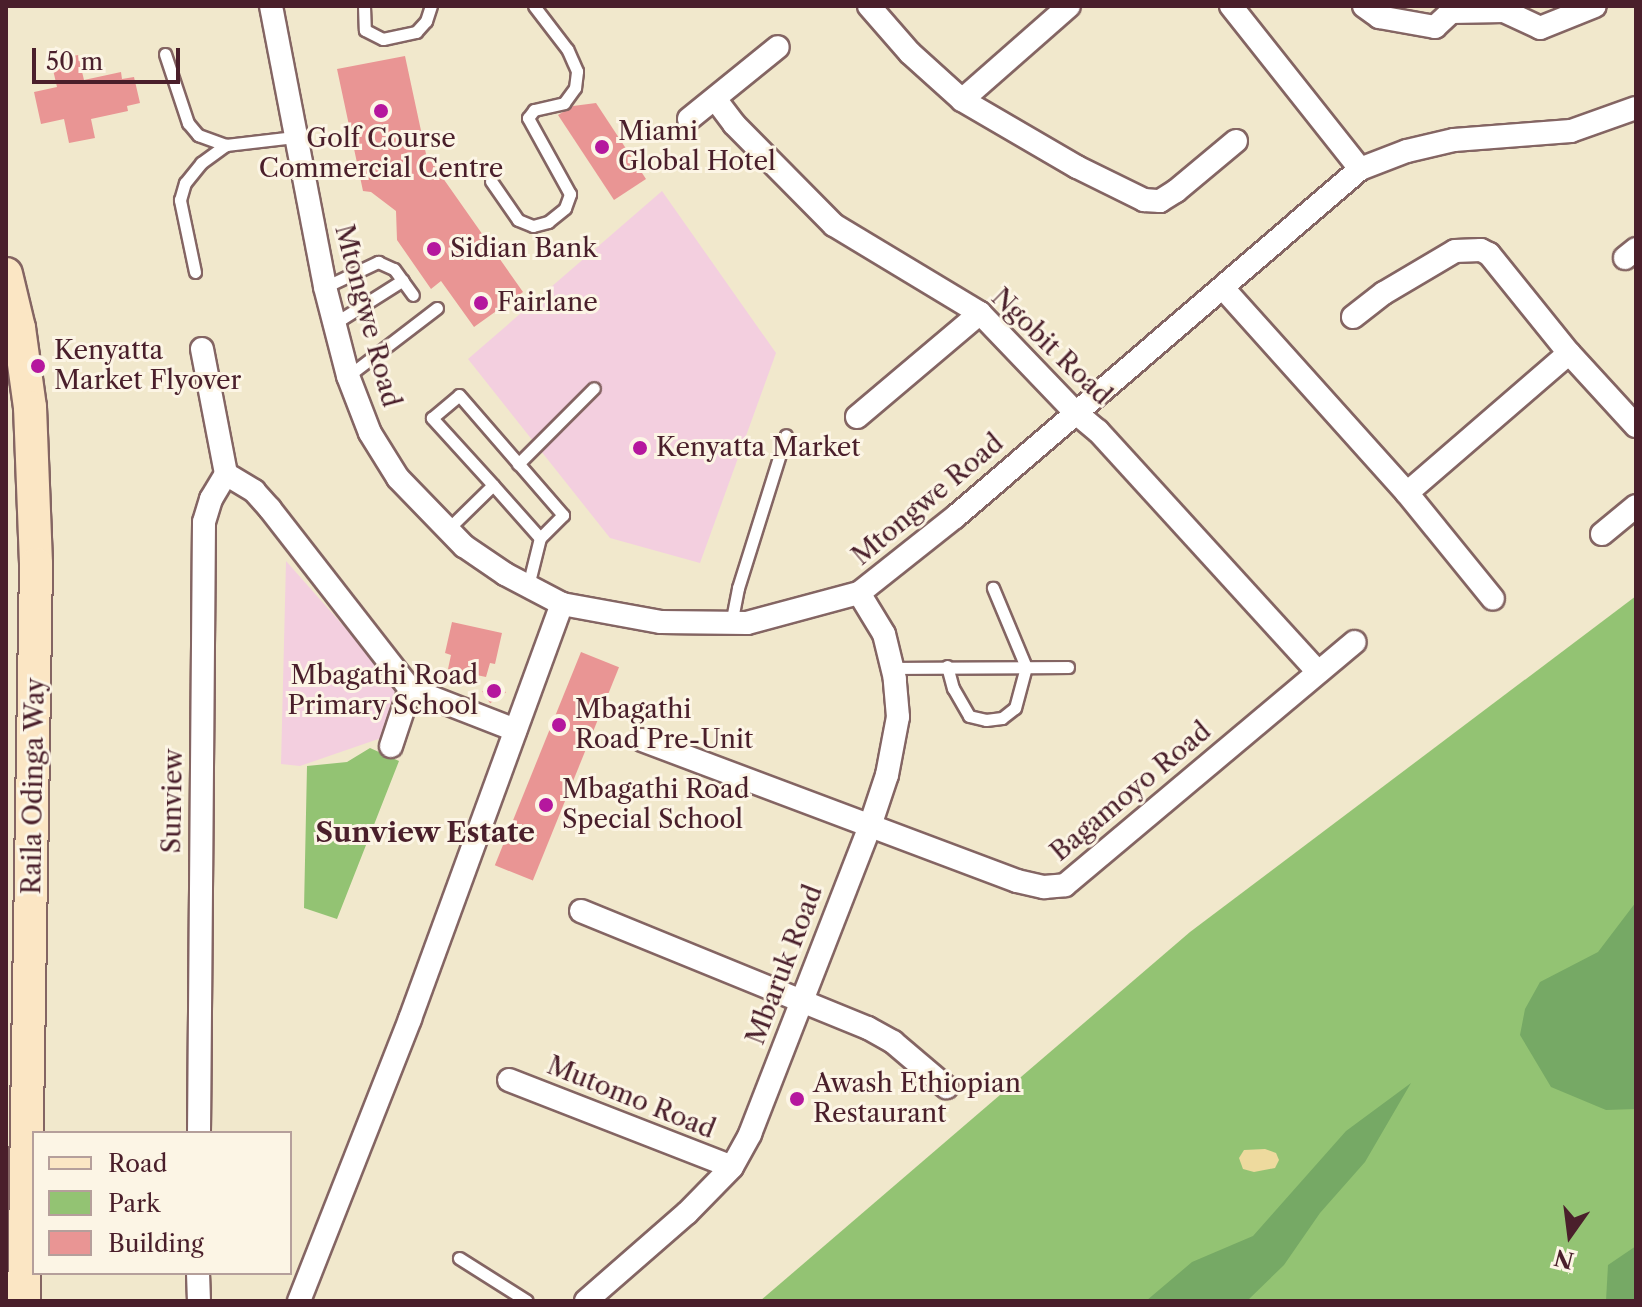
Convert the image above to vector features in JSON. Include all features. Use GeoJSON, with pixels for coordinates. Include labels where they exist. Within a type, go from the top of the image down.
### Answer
{"type":"FeatureCollection","features":[{"type":"Feature","properties":{"kind":"main road","name":"Raila Odinga Way"},"geometry":{"type":"LineString","coordinates":[[6,274],[25,367],[33,455],[36,623],[24,1301]]}},
{"type":"Feature","properties":{"kind":"main road"},"geometry":{"type":"LineString","coordinates":[[6,972],[25,968],[31,951]]}},
{"type":"Feature","properties":{"kind":"street","name":"Mtongwe Road"},"geometry":{"type":"LineString","coordinates":[[271,6],[325,287],[348,376],[370,433],[398,478],[464,546],[528,586],[562,604],[661,622],[731,624],[790,614],[859,593],[955,517],[1360,169],[1407,151],[1454,140],[1571,131],[1636,108]]}},
{"type":"Feature","properties":{"kind":"street"},"geometry":{"type":"LineString","coordinates":[[869,6],[910,53],[962,100],[1077,167],[1144,200],[1160,201],[1176,191],[1236,141]]}},
{"type":"Feature","properties":{"kind":"street"},"geometry":{"type":"LineString","coordinates":[[962,100],[1069,6]]}},
{"type":"Feature","properties":{"kind":"street"},"geometry":{"type":"LineString","coordinates":[[1231,6],[1360,169]]}},
{"type":"Feature","properties":{"kind":"street"},"geometry":{"type":"LineString","coordinates":[[1364,6],[1379,17],[1435,27],[1451,12],[1504,11],[1540,28],[1595,6]]}},
{"type":"Feature","properties":{"kind":"street"},"geometry":{"type":"LineString","coordinates":[[689,119],[778,47]]}},
{"type":"Feature","properties":{"kind":"street","name":"Ngobit Road"},"geometry":{"type":"LineString","coordinates":[[716,100],[734,124],[834,225],[980,313],[1075,412],[1098,431],[1318,672]]}},
{"type":"Feature","properties":{"kind":"street"},"geometry":{"type":"LineString","coordinates":[[1353,317],[1384,293],[1455,251],[1481,250],[1489,254],[1569,353],[1636,426]]}},
{"type":"Feature","properties":{"kind":"street"},"geometry":{"type":"LineString","coordinates":[[1223,288],[1407,493],[1493,599]]}},
{"type":"Feature","properties":{"kind":"street"},"geometry":{"type":"LineString","coordinates":[[857,417],[980,313]]}},
{"type":"Feature","properties":{"kind":"street"},"geometry":{"type":"LineString","coordinates":[[202,349],[226,474],[254,491],[270,509],[410,689],[515,730]]}},
{"type":"Feature","properties":{"kind":"street"},"geometry":{"type":"LineString","coordinates":[[1407,493],[1569,353]]}},
{"type":"Feature","properties":{"kind":"street","name":"Sunview"},"geometry":{"type":"LineString","coordinates":[[199,1131],[204,522],[211,499],[226,474]]}},
{"type":"Feature","properties":{"kind":"street"},"geometry":{"type":"LineString","coordinates":[[1602,534],[1636,506]]}},
{"type":"Feature","properties":{"kind":"street","name":"Mbaruk Road"},"geometry":{"type":"LineString","coordinates":[[586,1301],[687,1213],[732,1167],[750,1134],[870,826],[896,736],[898,717],[884,634],[859,593]]}},
{"type":"Feature","properties":{"kind":"street"},"geometry":{"type":"LineString","coordinates":[[299,1301],[410,1019],[562,604]]}},
{"type":"Feature","properties":{"kind":"street","name":"Bagamoyo Road"},"geometry":{"type":"LineString","coordinates":[[642,740],[1017,881],[1044,887],[1065,885],[1355,642]]}},
{"type":"Feature","properties":{"kind":"street"},"geometry":{"type":"LineString","coordinates":[[391,746],[410,689]]}},
{"type":"Feature","properties":{"kind":"street"},"geometry":{"type":"LineString","coordinates":[[581,911],[802,1000],[893,1042],[946,1087]]}},
{"type":"Feature","properties":{"kind":"street","name":"Mutomo Road"},"geometry":{"type":"LineString","coordinates":[[509,1080],[732,1167]]}},
{"type":"Feature","properties":{"kind":"street"},"geometry":{"type":"LineString","coordinates":[[198,1275],[199,1301]]}},
{"type":"Feature","properties":{"kind":"lane"},"geometry":{"type":"LineString","coordinates":[[364,6],[365,30],[383,39],[416,32],[426,21],[431,6]]}},
{"type":"Feature","properties":{"kind":"lane"},"geometry":{"type":"LineString","coordinates":[[491,181],[518,220],[533,226],[548,222],[565,208],[570,194],[528,118],[534,110],[564,103],[575,88],[577,71],[567,49],[534,6]]}},
{"type":"Feature","properties":{"kind":"lane"},"geometry":{"type":"LineString","coordinates":[[165,54],[188,123],[198,135],[226,145],[295,137]]}},
{"type":"Feature","properties":{"kind":"lane"},"geometry":{"type":"LineString","coordinates":[[195,272],[180,200],[185,183],[201,163],[226,145]]}},
{"type":"Feature","properties":{"kind":"lane"},"geometry":{"type":"LineString","coordinates":[[325,287],[378,262],[394,269],[413,295]]}},
{"type":"Feature","properties":{"kind":"lane"},"geometry":{"type":"LineString","coordinates":[[335,323],[403,280]]}},
{"type":"Feature","properties":{"kind":"lane"},"geometry":{"type":"LineString","coordinates":[[348,376],[437,308]]}},
{"type":"Feature","properties":{"kind":"lane"},"geometry":{"type":"LineString","coordinates":[[518,464],[594,388]]}},
{"type":"Feature","properties":{"kind":"lane"},"geometry":{"type":"LineString","coordinates":[[528,586],[540,538],[563,515],[459,395],[432,418],[540,538]]}},
{"type":"Feature","properties":{"kind":"lane"},"geometry":{"type":"LineString","coordinates":[[731,624],[738,588],[786,435]]}},
{"type":"Feature","properties":{"kind":"lane"},"geometry":{"type":"LineString","coordinates":[[447,530],[493,485]]}},
{"type":"Feature","properties":{"kind":"lane"},"geometry":{"type":"LineString","coordinates":[[947,666],[953,688],[969,716],[986,720],[1002,718],[1015,708],[1026,667],[993,588]]}},
{"type":"Feature","properties":{"kind":"lane"},"geometry":{"type":"LineString","coordinates":[[892,668],[1068,667]]}},
{"type":"Feature","properties":{"kind":"lane"},"geometry":{"type":"LineString","coordinates":[[459,1258],[527,1301]]}},
{"type":"Feature","properties":{"kind":"shaded area","name":"Kenyatta Market"},"geometry":{"type":"Polygon","coordinates":[[[662,191],[776,353],[700,563],[610,538],[468,359],[662,191]]]}},
{"type":"Feature","properties":{"kind":"shaded area"},"geometry":{"type":"Polygon","coordinates":[[[286,561],[402,692],[390,735],[300,766],[281,764],[286,561]]]}},
{"type":"Feature","properties":{"kind":"green space"},"geometry":{"type":"Polygon","coordinates":[[[1636,596],[1636,1301],[760,1301],[1190,932],[1636,596]]]}},
{"type":"Feature","properties":{"kind":"green space"},"geometry":{"type":"Polygon","coordinates":[[[370,748],[399,761],[337,919],[304,908],[307,766],[347,762],[370,748]]]}},
{"type":"Feature","properties":{"kind":"green space"},"geometry":{"type":"Polygon","coordinates":[[[1636,902],[1636,1109],[1606,1110],[1551,1087],[1520,1035],[1525,1009],[1540,982],[1598,952],[1636,902]]]}},
{"type":"Feature","properties":{"kind":"green space"},"geometry":{"type":"Polygon","coordinates":[[[1411,1083],[1365,1162],[1320,1213],[1284,1265],[1247,1301],[1146,1301],[1192,1262],[1253,1236],[1346,1131],[1411,1083]]]}},
{"type":"Feature","properties":{"kind":"green space"},"geometry":{"type":"Polygon","coordinates":[[[1636,1246],[1636,1301],[1606,1301],[1608,1265],[1636,1246]]]}},
{"type":"Feature","properties":{"kind":"sand"},"geometry":{"type":"Polygon","coordinates":[[[1265,1149],[1276,1153],[1279,1160],[1275,1168],[1254,1172],[1243,1169],[1239,1158],[1244,1150],[1265,1149]]]}},
{"type":"Feature","properties":{"kind":"building"},"geometry":{"type":"Polygon","coordinates":[[[78,55],[84,80],[121,72],[122,79],[134,77],[140,103],[127,106],[128,111],[91,119],[95,138],[69,143],[64,119],[41,124],[34,92],[57,87],[51,61],[78,55]]]}},
{"type":"Feature","properties":{"kind":"building"},"geometry":{"type":"Polygon","coordinates":[[[405,56],[426,154],[523,292],[474,327],[441,281],[431,289],[397,240],[396,211],[371,192],[363,191],[337,69],[405,56]]]}},
{"type":"Feature","properties":{"kind":"building","name":"Miami Global Hotel"},"geometry":{"type":"Polygon","coordinates":[[[596,103],[646,179],[614,200],[558,115],[573,106],[596,103]]]}},
{"type":"Feature","properties":{"kind":"building"},"geometry":{"type":"Polygon","coordinates":[[[452,622],[502,633],[495,664],[490,663],[486,677],[448,669],[451,655],[445,653],[452,622]]]}},
{"type":"Feature","properties":{"kind":"building"},"geometry":{"type":"Polygon","coordinates":[[[581,652],[619,667],[533,881],[495,865],[581,652]]]}},
{"type":"Feature","properties":{"kind":"building"},"geometry":{"type":"Polygon","coordinates":[[[498,681],[506,693],[490,703],[482,692],[498,681]]]}},
{"type":"Feature","properties":{"kind":"place","name":"Golf Course Commercial Centre"},"geometry":{"type":"Point","coordinates":[381,111]}},
{"type":"Feature","properties":{"kind":"place","name":"Miami Global Hotel"},"geometry":{"type":"Point","coordinates":[602,147]}},
{"type":"Feature","properties":{"kind":"place","name":"Sidian Bank"},"geometry":{"type":"Point","coordinates":[434,249]}},
{"type":"Feature","properties":{"kind":"place","name":"Fairlane"},"geometry":{"type":"Point","coordinates":[481,303]}},
{"type":"Feature","properties":{"kind":"place","name":"Kenyatta Market Flyover"},"geometry":{"type":"Point","coordinates":[38,366]}},
{"type":"Feature","properties":{"kind":"place","name":"Kenyatta Market"},"geometry":{"type":"Point","coordinates":[640,448]}},
{"type":"Feature","properties":{"kind":"place","name":"Mbagathi Road Primary School"},"geometry":{"type":"Point","coordinates":[494,691]}},
{"type":"Feature","properties":{"kind":"place","name":"Mbagathi Road Pre-Unit"},"geometry":{"type":"Point","coordinates":[559,725]}},
{"type":"Feature","properties":{"kind":"place","name":"Mbagathi Road Special School"},"geometry":{"type":"Point","coordinates":[546,805]}},
{"type":"Feature","properties":{"kind":"place","name":"Awash Ethiopian Restaurant"},"geometry":{"type":"Point","coordinates":[797,1099]}},
{"type":"Feature","properties":{"kind":"district","name":"Sunview Estate"},"geometry":{"type":"Point","coordinates":[425,832]}}]}
